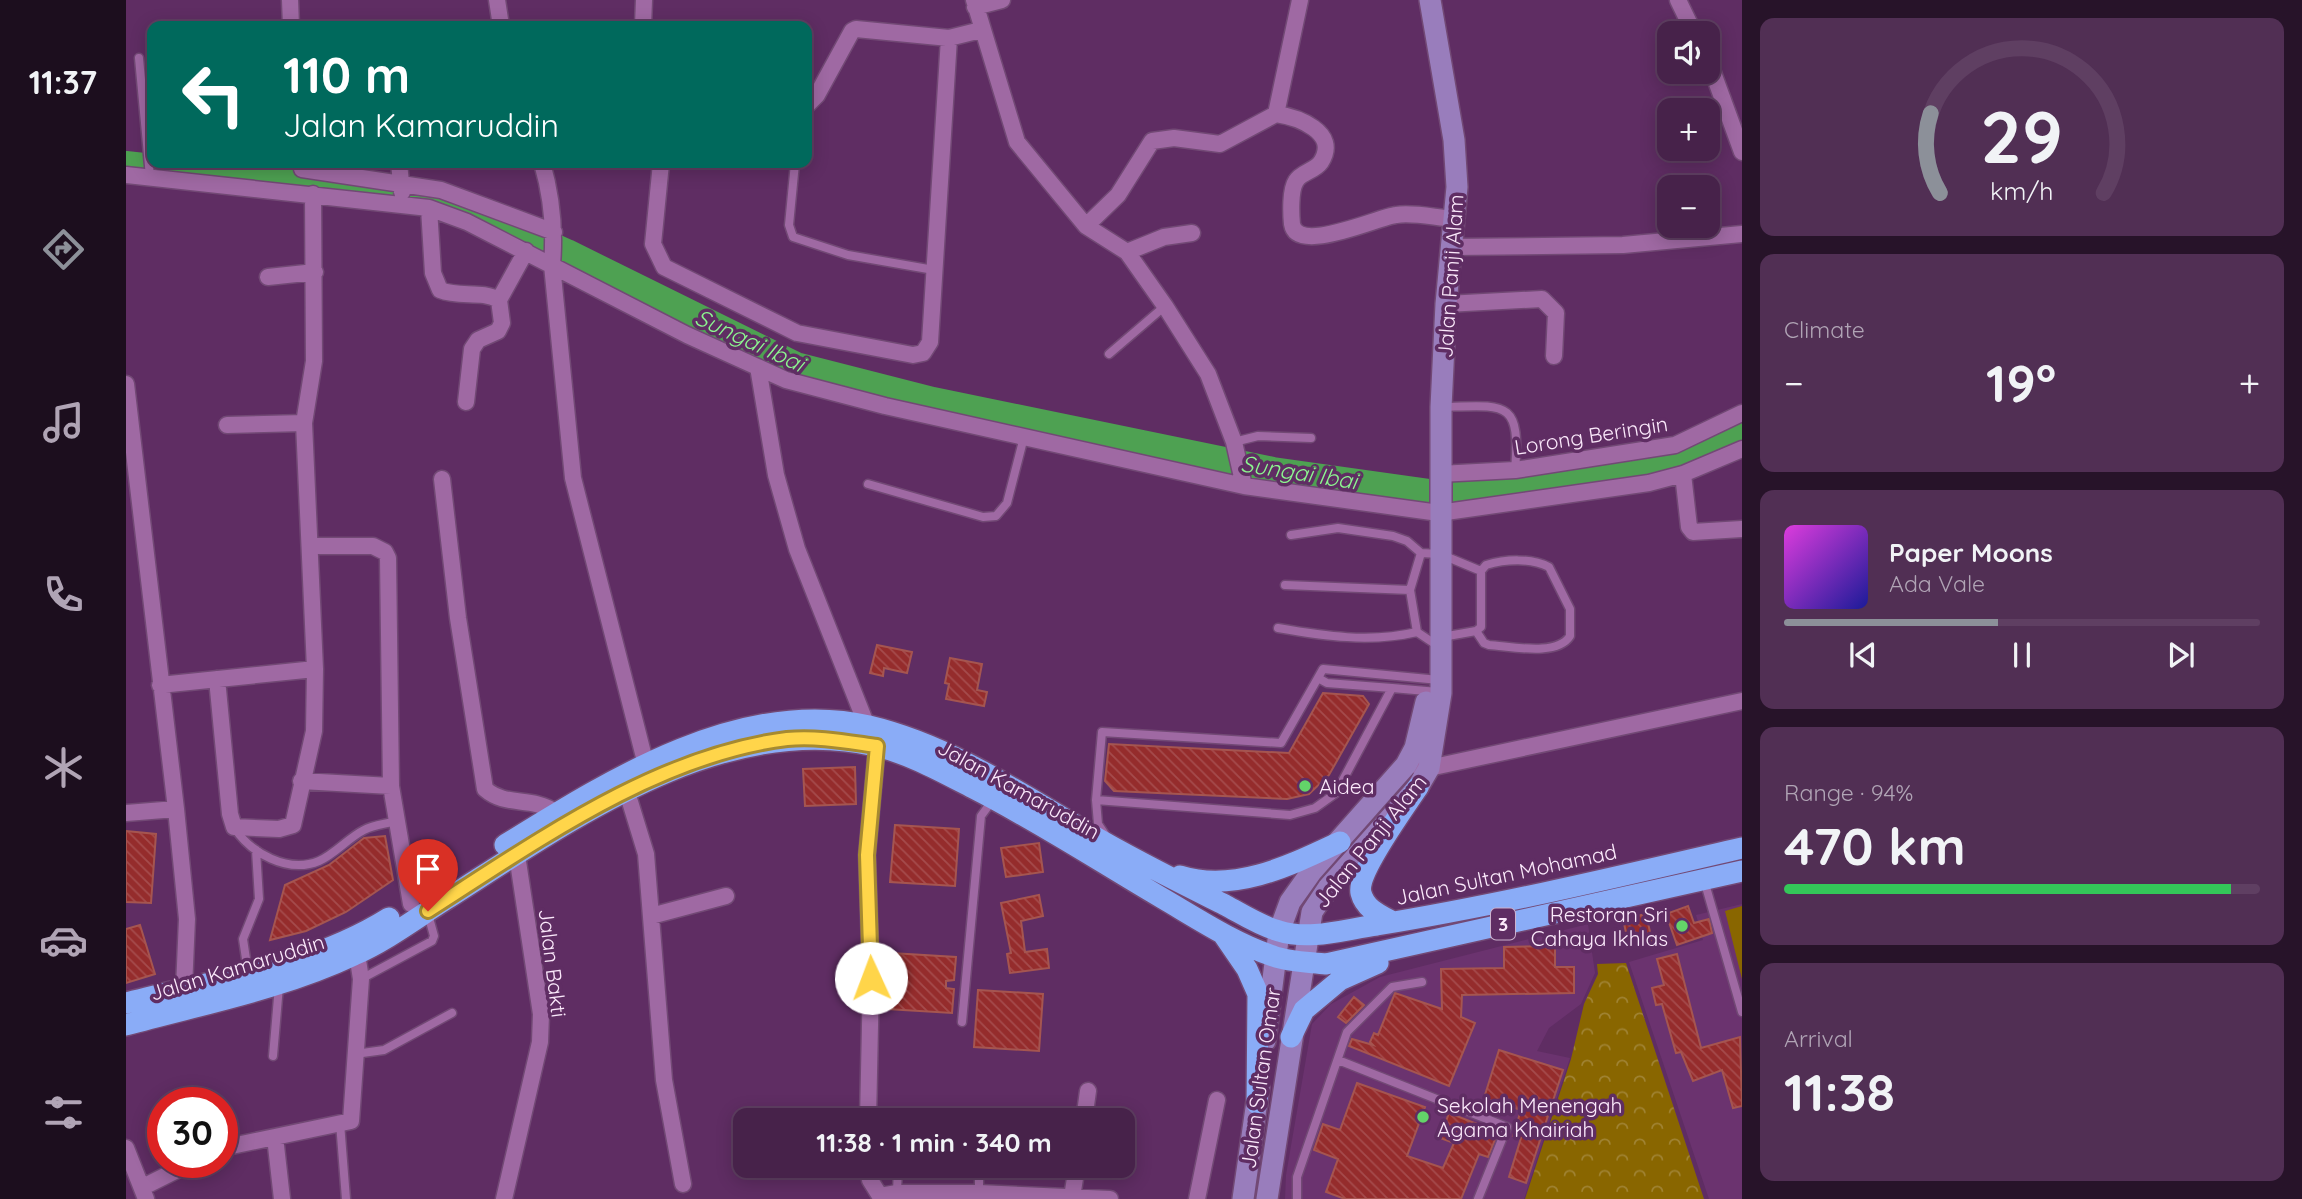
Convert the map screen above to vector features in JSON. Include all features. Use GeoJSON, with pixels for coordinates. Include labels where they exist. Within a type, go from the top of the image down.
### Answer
{"type":"FeatureCollection","features":[{"type":"Feature","properties":{"kind":"highway","name":"Jalan Kamaruddin"},"geometry":{"type":"LineString","coordinates":[[126,1024],[280,983],[358,954],[419,908],[557,813],[646,765],[712,738],[800,722],[867,726],[939,750],[1138,862],[1279,932]]}},
{"type":"Feature","properties":{"kind":"highway","name":"Jalan Kamaruddin"},"geometry":{"type":"LineString","coordinates":[[126,1003],[296,960],[419,908],[627,792],[683,765],[745,747],[789,739],[833,740],[877,746],[935,768],[994,799],[1223,933],[1276,957],[1302,961]]}},
{"type":"Feature","properties":{"kind":"highway"},"geometry":{"type":"LineString","coordinates":[[1393,922],[1371,910],[1361,892],[1364,875],[1418,788]]}},
{"type":"Feature","properties":{"kind":"highway"},"geometry":{"type":"LineString","coordinates":[[1138,862],[1186,877],[1214,881],[1258,876],[1340,842]]}},
{"type":"Feature","properties":{"kind":"highway","name":"Jalan Sultan Mohamad"},"geometry":{"type":"LineString","coordinates":[[1279,932],[1307,936],[1445,915],[1742,848]]}},
{"type":"Feature","properties":{"kind":"highway","name":"3"},"geometry":{"type":"LineString","coordinates":[[1302,961],[1326,964],[1742,871]]}},
{"type":"Feature","properties":{"kind":"highway"},"geometry":{"type":"LineString","coordinates":[[1291,1037],[1304,1010],[1340,980],[1360,969],[1469,932]]}},
{"type":"Feature","properties":{"kind":"highway"},"geometry":{"type":"LineString","coordinates":[[1223,933],[1247,969],[1258,994],[1257,1104]]}},
{"type":"Feature","properties":{"kind":"main road","name":"Jalan Panji Alam"},"geometry":{"type":"LineString","coordinates":[[1302,961],[1312,912],[1328,888],[1418,788],[1429,768],[1435,686],[1430,637],[1430,553],[1439,513],[1446,304],[1457,187],[1454,140],[1430,0]]}},
{"type":"Feature","properties":{"kind":"main road","name":"Jalan Panji Alam"},"geometry":{"type":"LineString","coordinates":[[1276,957],[1279,932],[1290,902],[1312,871],[1406,765],[1435,686]]}},
{"type":"Feature","properties":{"kind":"main road","name":"Jalan Sultan Omar"},"geometry":{"type":"LineString","coordinates":[[1243,1199],[1276,957]]}},
{"type":"Feature","properties":{"kind":"main road","name":"Jalan Sultan Omar"},"geometry":{"type":"LineString","coordinates":[[1267,1199],[1302,961]]}},
{"type":"Feature","properties":{"kind":"street"},"geometry":{"type":"LineString","coordinates":[[290,0],[291,21]]}},
{"type":"Feature","properties":{"kind":"street"},"geometry":{"type":"LineString","coordinates":[[498,0],[500,21]]}},
{"type":"Feature","properties":{"kind":"street"},"geometry":{"type":"LineString","coordinates":[[643,0],[643,21]]}},
{"type":"Feature","properties":{"kind":"street"},"geometry":{"type":"LineString","coordinates":[[1003,0],[974,3],[1017,142],[1086,226],[1127,252],[1165,306],[1208,374],[1234,443],[1244,485]]}},
{"type":"Feature","properties":{"kind":"street"},"geometry":{"type":"LineString","coordinates":[[1276,114],[1300,0]]}},
{"type":"Feature","properties":{"kind":"street"},"geometry":{"type":"LineString","coordinates":[[1678,0],[1688,21]]}},
{"type":"Feature","properties":{"kind":"street"},"geometry":{"type":"LineString","coordinates":[[812,100],[852,31],[856,29],[949,38],[981,30]]}},
{"type":"Feature","properties":{"kind":"street"},"geometry":{"type":"LineString","coordinates":[[661,168],[653,244],[664,267],[797,333],[914,355],[923,353],[930,342],[949,38]]}},
{"type":"Feature","properties":{"kind":"street"},"geometry":{"type":"LineString","coordinates":[[1717,84],[1742,152]]}},
{"type":"Feature","properties":{"kind":"street"},"geometry":{"type":"LineString","coordinates":[[1086,226],[1118,195],[1152,141],[1174,138],[1220,144],[1276,114],[1296,117],[1313,126],[1323,138],[1325,152],[1320,164],[1298,178],[1293,185],[1292,225],[1296,232],[1303,235],[1337,233],[1399,214],[1455,219]]}},
{"type":"Feature","properties":{"kind":"street"},"geometry":{"type":"LineString","coordinates":[[217,679],[230,814],[234,827],[279,829],[293,825],[314,731],[315,669],[304,423],[314,361],[314,272],[307,194],[301,168],[402,194],[526,251],[786,380],[885,406],[1244,485],[1439,513],[1648,483],[1683,474],[1742,449]]}},
{"type":"Feature","properties":{"kind":"street"},"geometry":{"type":"LineString","coordinates":[[399,168],[402,194]]}},
{"type":"Feature","properties":{"kind":"street"},"geometry":{"type":"LineString","coordinates":[[543,168],[549,188],[554,233],[552,265],[573,478],[646,765]]}},
{"type":"Feature","properties":{"kind":"street"},"geometry":{"type":"LineString","coordinates":[[141,176],[307,194],[402,194],[441,190],[554,233]]}},
{"type":"Feature","properties":{"kind":"street"},"geometry":{"type":"LineString","coordinates":[[429,208],[433,273],[440,290],[449,294],[489,295],[499,300]]}},
{"type":"Feature","properties":{"kind":"street"},"geometry":{"type":"LineString","coordinates":[[1127,252],[1164,237],[1192,233]]}},
{"type":"Feature","properties":{"kind":"street"},"geometry":{"type":"LineString","coordinates":[[1452,247],[1623,245],[1742,234]]}},
{"type":"Feature","properties":{"kind":"street"},"geometry":{"type":"LineString","coordinates":[[467,402],[472,349],[478,340],[498,331],[502,323],[499,300],[526,251]]}},
{"type":"Feature","properties":{"kind":"street"},"geometry":{"type":"LineString","coordinates":[[268,277],[314,272]]}},
{"type":"Feature","properties":{"kind":"street"},"geometry":{"type":"LineString","coordinates":[[1446,304],[1542,299],[1556,313],[1554,355]]}},
{"type":"Feature","properties":{"kind":"street"},"geometry":{"type":"LineString","coordinates":[[758,367],[776,475],[797,549],[867,726]]}},
{"type":"Feature","properties":{"kind":"street"},"geometry":{"type":"LineString","coordinates":[[126,384],[160,685],[177,809],[187,919],[184,988]]}},
{"type":"Feature","properties":{"kind":"street","name":"Lorong Beringin"},"geometry":{"type":"LineString","coordinates":[[1440,474],[1515,470],[1675,445],[1742,413]]}},
{"type":"Feature","properties":{"kind":"street"},"geometry":{"type":"LineString","coordinates":[[227,425],[304,423]]}},
{"type":"Feature","properties":{"kind":"street"},"geometry":{"type":"LineString","coordinates":[[1683,474],[1689,527],[1693,532],[1742,529]]}},
{"type":"Feature","properties":{"kind":"street"},"geometry":{"type":"LineString","coordinates":[[442,479],[458,618],[485,789],[497,799],[542,803],[557,813]]}},
{"type":"Feature","properties":{"kind":"street"},"geometry":{"type":"LineString","coordinates":[[310,546],[373,546],[385,552],[388,558],[391,786],[396,821],[419,908]]}},
{"type":"Feature","properties":{"kind":"street"},"geometry":{"type":"LineString","coordinates":[[160,685],[315,669]]}},
{"type":"Feature","properties":{"kind":"street"},"geometry":{"type":"LineString","coordinates":[[1406,765],[1429,768],[1742,701]]}},
{"type":"Feature","properties":{"kind":"street"},"geometry":{"type":"LineString","coordinates":[[868,1108],[871,978],[867,855],[877,746]]}},
{"type":"Feature","properties":{"kind":"street"},"geometry":{"type":"LineString","coordinates":[[301,781],[391,786]]}},
{"type":"Feature","properties":{"kind":"street"},"geometry":{"type":"LineString","coordinates":[[627,792],[646,854],[664,1080],[683,1184]]}},
{"type":"Feature","properties":{"kind":"street"},"geometry":{"type":"LineString","coordinates":[[126,813],[177,809]]}},
{"type":"Feature","properties":{"kind":"street","name":"Jalan Bakti"},"geometry":{"type":"LineString","coordinates":[[504,1199],[540,1042],[541,1014],[516,855]]}},
{"type":"Feature","properties":{"kind":"street"},"geometry":{"type":"LineString","coordinates":[[651,916],[726,897]]}},
{"type":"Feature","properties":{"kind":"street"},"geometry":{"type":"LineString","coordinates":[[238,1145],[351,1121],[361,979],[358,954]]}},
{"type":"Feature","properties":{"kind":"street"},"geometry":{"type":"LineString","coordinates":[[1086,1108],[1088,1091]]}},
{"type":"Feature","properties":{"kind":"street"},"geometry":{"type":"LineString","coordinates":[[1197,1199],[1217,1100]]}},
{"type":"Feature","properties":{"kind":"street"},"geometry":{"type":"LineString","coordinates":[[275,1137],[282,1199]]}},
{"type":"Feature","properties":{"kind":"street"},"geometry":{"type":"LineString","coordinates":[[126,1148],[144,1193],[168,1178]]}},
{"type":"Feature","properties":{"kind":"street"},"geometry":{"type":"LineString","coordinates":[[870,1178],[878,1197],[897,1193],[925,1196],[979,1193],[1110,1199]]}},
{"type":"Feature","properties":{"kind":"street"},"geometry":{"type":"LineString","coordinates":[[1072,1197],[1075,1178]]}},
{"type":"Feature","properties":{"kind":"lane"},"geometry":{"type":"LineString","coordinates":[[139,58],[144,114],[141,176]]}},
{"type":"Feature","properties":{"kind":"lane"},"geometry":{"type":"LineString","coordinates":[[795,168],[789,225],[793,237],[848,255],[934,270]]}},
{"type":"Feature","properties":{"kind":"lane"},"geometry":{"type":"LineString","coordinates":[[1109,354],[1165,306]]}},
{"type":"Feature","properties":{"kind":"lane"},"geometry":{"type":"LineString","coordinates":[[1441,407],[1488,405],[1501,408],[1513,417],[1518,434],[1515,470]]}},
{"type":"Feature","properties":{"kind":"lane"},"geometry":{"type":"LineString","coordinates":[[1234,443],[1258,436],[1311,438]]}},
{"type":"Feature","properties":{"kind":"lane"},"geometry":{"type":"LineString","coordinates":[[869,484],[983,517],[996,516],[1007,503],[1024,437]]}},
{"type":"Feature","properties":{"kind":"lane"},"geometry":{"type":"LineString","coordinates":[[1291,535],[1338,528],[1393,536],[1430,553],[1481,571]]}},
{"type":"Feature","properties":{"kind":"lane"},"geometry":{"type":"LineString","coordinates":[[1410,590],[1430,553]]}},
{"type":"Feature","properties":{"kind":"lane"},"geometry":{"type":"LineString","coordinates":[[1278,628],[1318,635],[1383,639],[1476,631],[1481,627],[1481,571],[1486,565],[1538,561],[1549,567],[1570,609],[1570,636],[1563,643],[1550,648],[1489,645],[1484,643],[1476,631]]}},
{"type":"Feature","properties":{"kind":"lane"},"geometry":{"type":"LineString","coordinates":[[1285,585],[1410,590]]}},
{"type":"Feature","properties":{"kind":"lane"},"geometry":{"type":"LineString","coordinates":[[1410,590],[1430,637]]}},
{"type":"Feature","properties":{"kind":"lane"},"geometry":{"type":"LineString","coordinates":[[1116,849],[1098,824],[1096,800],[1102,732],[1281,743],[1323,669],[1435,686]]}},
{"type":"Feature","properties":{"kind":"lane"},"geometry":{"type":"LineString","coordinates":[[1318,678],[1327,683],[1392,688],[1435,686]]}},
{"type":"Feature","properties":{"kind":"lane"},"geometry":{"type":"LineString","coordinates":[[1096,800],[1290,815],[1315,808],[1336,793],[1392,688]]}},
{"type":"Feature","properties":{"kind":"lane"},"geometry":{"type":"LineString","coordinates":[[962,1022],[981,816],[994,799]]}},
{"type":"Feature","properties":{"kind":"lane"},"geometry":{"type":"LineString","coordinates":[[234,827],[242,839],[267,859],[302,864],[319,861],[364,830],[396,821]]}},
{"type":"Feature","properties":{"kind":"lane"},"geometry":{"type":"LineString","coordinates":[[248,972],[243,939],[259,900],[256,850]]}},
{"type":"Feature","properties":{"kind":"lane"},"geometry":{"type":"LineString","coordinates":[[1699,858],[1742,1012]]}},
{"type":"Feature","properties":{"kind":"lane"},"geometry":{"type":"LineString","coordinates":[[361,979],[432,941],[434,936],[419,908]]}},
{"type":"Feature","properties":{"kind":"lane"},"geometry":{"type":"LineString","coordinates":[[1297,1199],[1297,1177],[1347,1032],[1392,987],[1422,982]]}},
{"type":"Feature","properties":{"kind":"lane"},"geometry":{"type":"LineString","coordinates":[[273,1056],[280,983]]}},
{"type":"Feature","properties":{"kind":"lane"},"geometry":{"type":"LineString","coordinates":[[355,1054],[384,1050],[452,1013]]}},
{"type":"Feature","properties":{"kind":"lane"},"geometry":{"type":"LineString","coordinates":[[1338,1060],[1507,1127],[1478,1199]]}},
{"type":"Feature","properties":{"kind":"lane"},"geometry":{"type":"LineString","coordinates":[[340,1123],[346,1199]]}},
{"type":"Feature","properties":{"kind":"lane"},"geometry":{"type":"LineString","coordinates":[[897,1193],[898,1178]]}},
{"type":"Feature","properties":{"kind":"lane"},"geometry":{"type":"LineString","coordinates":[[979,1178],[979,1193]]}},
{"type":"Feature","properties":{"kind":"shaded area"},"geometry":{"type":"Polygon","coordinates":[[[1742,904],[1742,1199],[1709,1199],[1629,962],[1703,940],[1696,915],[1742,904]]]}},
{"type":"Feature","properties":{"kind":"shaded area","name":"Sekolah Menengah Agama Khairiah"},"geometry":{"type":"Polygon","coordinates":[[[1588,924],[1595,973],[1581,1004],[1549,1028],[1537,1051],[1570,1058],[1524,1199],[1285,1199],[1286,1175],[1312,1024],[1331,1004],[1380,977],[1588,924]]]}},
{"type":"Feature","properties":{"kind":"green space"},"geometry":{"type":"Polygon","coordinates":[[[1742,906],[1742,979],[1725,911],[1742,906]]]}},
{"type":"Feature","properties":{"kind":"green space"},"geometry":{"type":"Polygon","coordinates":[[[1626,963],[1704,1199],[1525,1199],[1571,1059],[1584,1004],[1598,974],[1597,964],[1626,963]]]}},
{"type":"Feature","properties":{"kind":"building"},"geometry":{"type":"Polygon","coordinates":[[[877,645],[912,652],[907,673],[884,668],[883,676],[870,673],[877,645]]]}},
{"type":"Feature","properties":{"kind":"building"},"geometry":{"type":"Polygon","coordinates":[[[950,658],[982,664],[977,690],[987,692],[984,706],[946,699],[949,684],[945,683],[950,658]]]}},
{"type":"Feature","properties":{"kind":"building"},"geometry":{"type":"Polygon","coordinates":[[[1323,693],[1363,696],[1369,704],[1329,775],[1309,794],[1287,799],[1114,791],[1105,781],[1109,744],[1289,753],[1323,693]]]}},
{"type":"Feature","properties":{"kind":"building"},"geometry":{"type":"Polygon","coordinates":[[[855,767],[856,804],[805,806],[803,769],[855,767]]]}},
{"type":"Feature","properties":{"kind":"building"},"geometry":{"type":"Polygon","coordinates":[[[895,825],[959,829],[955,886],[890,882],[895,825]]]}},
{"type":"Feature","properties":{"kind":"building"},"geometry":{"type":"Polygon","coordinates":[[[126,831],[156,834],[151,903],[126,902],[126,831]]]}},
{"type":"Feature","properties":{"kind":"building"},"geometry":{"type":"Polygon","coordinates":[[[385,836],[393,880],[346,912],[306,931],[270,940],[285,885],[329,865],[364,838],[385,836]]]}},
{"type":"Feature","properties":{"kind":"building"},"geometry":{"type":"Polygon","coordinates":[[[1039,843],[1043,872],[1006,877],[1001,848],[1039,843]]]}},
{"type":"Feature","properties":{"kind":"building"},"geometry":{"type":"Polygon","coordinates":[[[1039,895],[1043,916],[1021,921],[1025,952],[1047,949],[1049,968],[1010,973],[1007,954],[1011,953],[1001,903],[1039,895]]]}},
{"type":"Feature","properties":{"kind":"building","name":"Restoran Sri Cahaya Ikhlas"},"geometry":{"type":"Polygon","coordinates":[[[1688,906],[1694,923],[1709,919],[1712,933],[1677,945],[1666,914],[1688,906]]]}},
{"type":"Feature","properties":{"kind":"building"},"geometry":{"type":"Polygon","coordinates":[[[1646,914],[1652,941],[1629,946],[1623,919],[1646,914]]]}},
{"type":"Feature","properties":{"kind":"building"},"geometry":{"type":"Polygon","coordinates":[[[140,925],[155,974],[126,983],[126,929],[140,925]]]}},
{"type":"Feature","properties":{"kind":"building"},"geometry":{"type":"Polygon","coordinates":[[[1555,946],[1555,967],[1574,967],[1574,993],[1462,995],[1461,1017],[1475,1023],[1449,1086],[1349,1046],[1352,1039],[1373,1045],[1370,1042],[1374,1033],[1378,1035],[1395,993],[1442,1009],[1441,969],[1504,968],[1504,947],[1555,946]]]}},
{"type":"Feature","properties":{"kind":"building"},"geometry":{"type":"Polygon","coordinates":[[[891,953],[956,957],[954,980],[946,981],[946,988],[954,989],[952,1013],[887,1009],[891,953]]]}},
{"type":"Feature","properties":{"kind":"building"},"geometry":{"type":"Polygon","coordinates":[[[1677,954],[1701,1048],[1740,1037],[1742,1106],[1733,1108],[1722,1070],[1693,1081],[1681,1052],[1676,1053],[1662,1004],[1656,1005],[1652,988],[1664,985],[1657,959],[1677,954]]]}},
{"type":"Feature","properties":{"kind":"building"},"geometry":{"type":"Polygon","coordinates":[[[978,990],[1043,994],[1039,1051],[974,1047],[978,990]]]}},
{"type":"Feature","properties":{"kind":"building"},"geometry":{"type":"Polygon","coordinates":[[[1354,997],[1364,1005],[1346,1023],[1338,1017],[1354,997]]]}},
{"type":"Feature","properties":{"kind":"building"},"geometry":{"type":"Polygon","coordinates":[[[1499,1050],[1563,1070],[1526,1183],[1509,1177],[1521,1138],[1513,1136],[1521,1110],[1484,1098],[1499,1050]]]}},
{"type":"Feature","properties":{"kind":"building"},"geometry":{"type":"Polygon","coordinates":[[[1357,1083],[1425,1107],[1407,1156],[1443,1168],[1454,1143],[1440,1138],[1449,1113],[1498,1132],[1488,1157],[1479,1154],[1461,1199],[1345,1199],[1326,1192],[1338,1159],[1314,1150],[1323,1124],[1340,1130],[1357,1083]]]}},
{"type":"Feature","properties":{"kind":"waterway","name":"Sungai Ibai"},"geometry":{"type":"LineString","coordinates":[[126,164],[147,166]]}},
{"type":"Feature","properties":{"kind":"waterway","name":"Sungai Ibai"},"geometry":{"type":"LineString","coordinates":[[163,168],[449,199],[567,252],[796,365],[933,400],[1273,470],[1430,492]]}},
{"type":"Feature","properties":{"kind":"waterway","name":"Sungai Ibai"},"geometry":{"type":"LineString","coordinates":[[1450,493],[1635,472],[1685,460],[1742,435]]}},
{"type":"Feature","properties":{"kind":"place","name":"Aidea"},"geometry":{"type":"Point","coordinates":[1305,786]}},
{"type":"Feature","properties":{"kind":"place","name":"Restoran Sri Cahaya Ikhlas"},"geometry":{"type":"Point","coordinates":[1682,926]}},
{"type":"Feature","properties":{"kind":"place","name":"Sekolah Menengah Agama Khairiah"},"geometry":{"type":"Point","coordinates":[1423,1117]}},
{"type":"Feature","properties":{"kind":"route"},"geometry":{"type":"LineString","coordinates":[[428,911],[516,855],[627,792],[683,765],[745,747],[789,739],[833,740],[877,746],[867,855],[871,978]]}}]}
